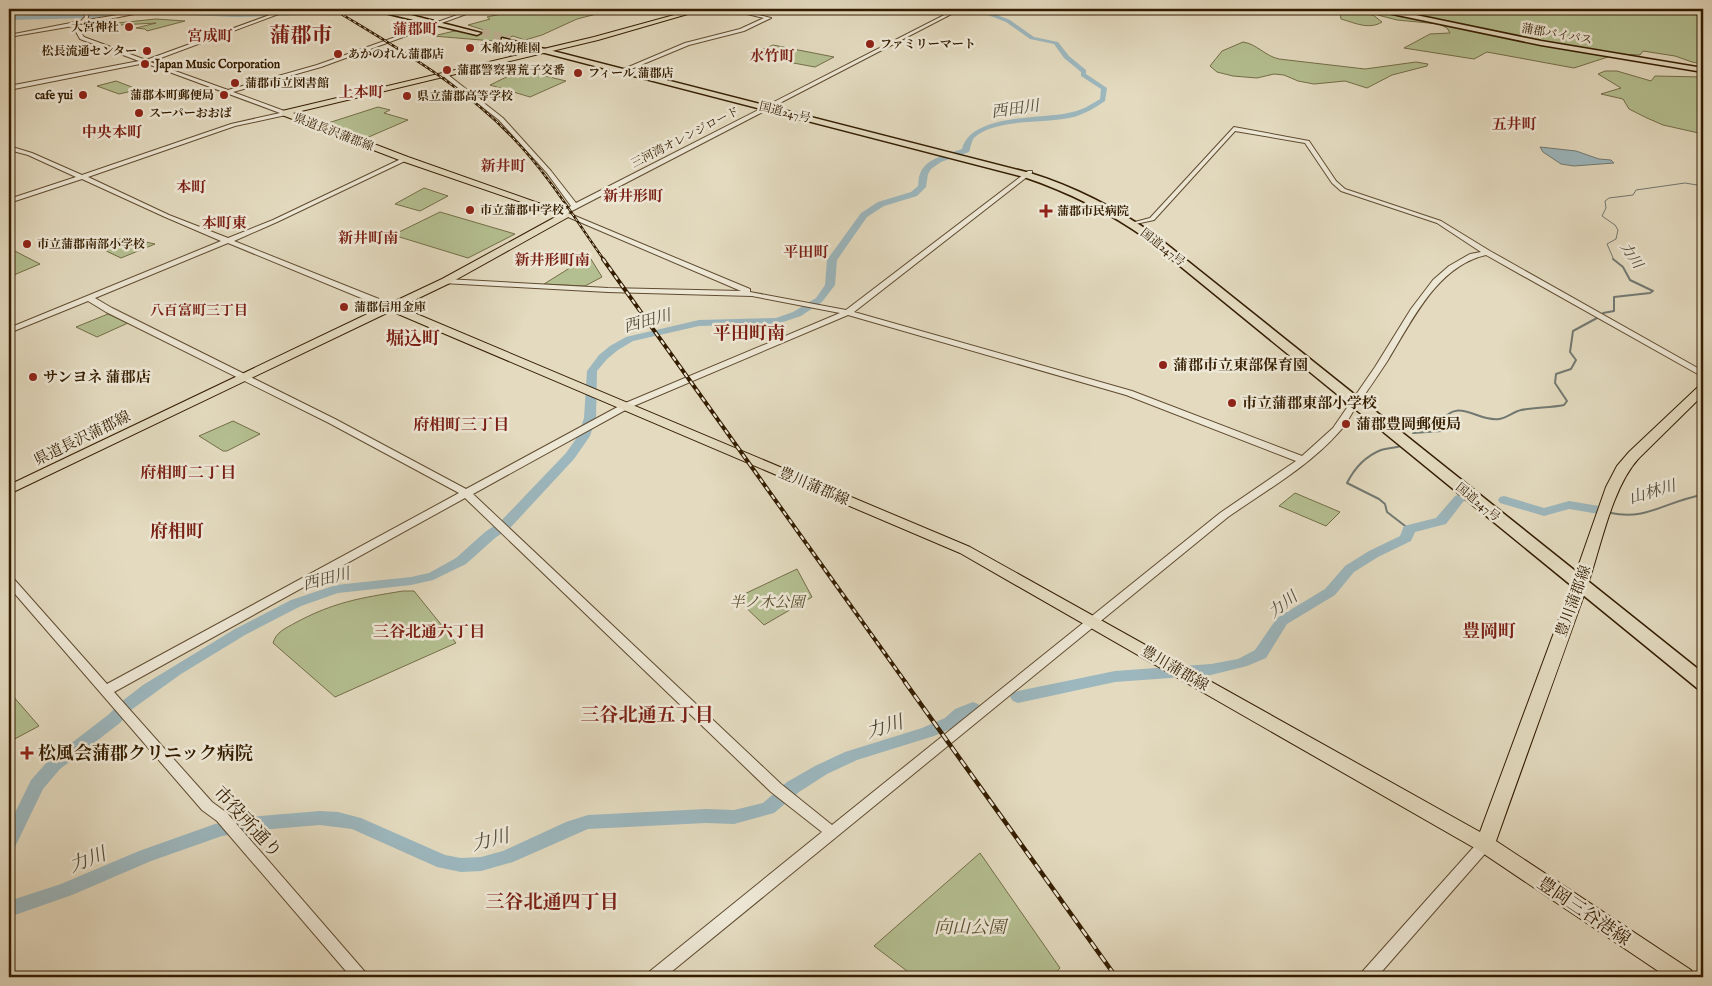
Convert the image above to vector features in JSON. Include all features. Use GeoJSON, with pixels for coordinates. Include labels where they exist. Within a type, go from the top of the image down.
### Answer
{"type":"FeatureCollection","features":[{"type":"Feature","properties":{"kind":"highway"},"geometry":{"type":"LineString","coordinates":[[9,10],[26,9]]}},
{"type":"Feature","properties":{"kind":"highway","name":"蒲郡バイパス"},"geometry":{"type":"LineString","coordinates":[[1379,9],[1541,43],[1703,70]]}},
{"type":"Feature","properties":{"kind":"highway"},"geometry":{"type":"LineString","coordinates":[[9,10],[85,12]]}},
{"type":"Feature","properties":{"kind":"highway"},"geometry":{"type":"LineString","coordinates":[[385,10],[480,33]]}},
{"type":"Feature","properties":{"kind":"highway","name":"国道247号"},"geometry":{"type":"LineString","coordinates":[[507,40],[958,155],[1029,174],[1085,192],[1137,223],[1582,579],[1703,671]]}},
{"type":"Feature","properties":{"kind":"highway","name":"国道247号"},"geometry":{"type":"LineString","coordinates":[[1582,579],[1703,683]]}},
{"type":"Feature","properties":{"kind":"main road","name":"県道長沢蒲郡線"},"geometry":{"type":"LineString","coordinates":[[285,113],[548,50],[702,9]]}},
{"type":"Feature","properties":{"kind":"main road"},"geometry":{"type":"LineString","coordinates":[[1679,9],[1703,14]]}},
{"type":"Feature","properties":{"kind":"main road","name":"県道長沢蒲郡線"},"geometry":{"type":"LineString","coordinates":[[285,113],[405,158],[565,214]]}},
{"type":"Feature","properties":{"kind":"main road","name":"県道長沢蒲郡線"},"geometry":{"type":"LineString","coordinates":[[9,490],[389,306],[446,281],[565,214]]}},
{"type":"Feature","properties":{"kind":"main road","name":"県道長沢蒲郡線"},"geometry":{"type":"LineString","coordinates":[[389,306],[565,214]]}},
{"type":"Feature","properties":{"kind":"main road","name":"豊川蒲郡線"},"geometry":{"type":"LineString","coordinates":[[389,306],[965,550],[1485,844],[1582,579],[1613,487],[1624,466],[1703,390]]}},
{"type":"Feature","properties":{"kind":"main road","name":"県道長沢蒲郡線"},"geometry":{"type":"LineString","coordinates":[[9,485],[243,376]]}},
{"type":"Feature","properties":{"kind":"main road","name":"豊岡三谷港線"},"geometry":{"type":"LineString","coordinates":[[1485,844],[1684,977]]}},
{"type":"Feature","properties":{"kind":"street"},"geometry":{"type":"LineString","coordinates":[[9,88],[142,61],[290,9]]}},
{"type":"Feature","properties":{"kind":"street"},"geometry":{"type":"LineString","coordinates":[[227,92],[319,66],[478,9]]}},
{"type":"Feature","properties":{"kind":"street"},"geometry":{"type":"LineString","coordinates":[[624,70],[687,44],[742,30],[769,18],[728,9]]}},
{"type":"Feature","properties":{"kind":"street","name":"三河湾オレンジロード"},"geometry":{"type":"LineString","coordinates":[[565,214],[576,206],[818,84],[959,9]]}},
{"type":"Feature","properties":{"kind":"street"},"geometry":{"type":"LineString","coordinates":[[85,12],[82,23],[77,30],[82,38],[285,113]]}},
{"type":"Feature","properties":{"kind":"street"},"geometry":{"type":"LineString","coordinates":[[9,36],[134,13]]}},
{"type":"Feature","properties":{"kind":"street"},"geometry":{"type":"LineString","coordinates":[[445,75],[501,119],[549,172],[572,204],[576,206]]}},
{"type":"Feature","properties":{"kind":"street","name":"三河湾オレンジロード"},"geometry":{"type":"LineString","coordinates":[[565,214],[771,107]]}},
{"type":"Feature","properties":{"kind":"street"},"geometry":{"type":"LineString","coordinates":[[9,201],[233,125],[285,113]]}},
{"type":"Feature","properties":{"kind":"street"},"geometry":{"type":"LineString","coordinates":[[1137,223],[1152,220],[1234,130],[1307,142],[1334,182],[1343,190],[1439,222],[1488,253],[1703,374]]}},
{"type":"Feature","properties":{"kind":"street"},"geometry":{"type":"LineString","coordinates":[[9,148],[30,154],[167,216],[389,306]]}},
{"type":"Feature","properties":{"kind":"street"},"geometry":{"type":"LineString","coordinates":[[9,331],[287,216],[405,158]]}},
{"type":"Feature","properties":{"kind":"street"},"geometry":{"type":"LineString","coordinates":[[108,693],[568,436],[626,406],[750,355],[847,312],[1029,174]]}},
{"type":"Feature","properties":{"kind":"street"},"geometry":{"type":"LineString","coordinates":[[565,214],[752,294]]}},
{"type":"Feature","properties":{"kind":"street"},"geometry":{"type":"LineString","coordinates":[[654,977],[1224,515],[1303,460],[1336,430],[1415,309],[1436,282],[1452,268],[1473,256],[1488,253]]}},
{"type":"Feature","properties":{"kind":"street"},"geometry":{"type":"LineString","coordinates":[[446,281],[608,290],[752,294],[847,312],[1129,393],[1303,460]]}},
{"type":"Feature","properties":{"kind":"street"},"geometry":{"type":"LineString","coordinates":[[89,298],[109,310],[332,420],[466,493],[776,788],[833,833]]}},
{"type":"Feature","properties":{"kind":"street","name":"市役所通り"},"geometry":{"type":"LineString","coordinates":[[9,580],[207,806],[222,817],[360,977]]}},
{"type":"Feature","properties":{"kind":"street"},"geometry":{"type":"LineString","coordinates":[[1367,977],[1485,844]]}},
{"type":"Feature","properties":{"kind":"green space"},"geometry":{"type":"Polygon","coordinates":[[[525,9],[616,9],[577,19],[542,35],[525,40],[513,36],[500,40],[505,42],[433,36],[459,30],[475,34],[487,31],[468,25],[490,19],[487,17],[525,9]]]}},
{"type":"Feature","properties":{"kind":"green space"},"geometry":{"type":"Polygon","coordinates":[[[1355,9],[1703,9],[1703,64],[1675,56],[1643,51],[1640,55],[1617,54],[1574,68],[1487,52],[1474,59],[1404,48],[1430,34],[1450,33],[1447,28],[1439,24],[1397,20],[1355,9]]]}},
{"type":"Feature","properties":{"kind":"green space"},"geometry":{"type":"Polygon","coordinates":[[[1343,10],[1373,15],[1382,22],[1367,26],[1341,19],[1340,12],[1343,10]]]}},
{"type":"Feature","properties":{"kind":"green space"},"geometry":{"type":"Polygon","coordinates":[[[156,19],[185,21],[147,31],[136,28],[156,23],[120,25],[117,23],[156,19]]]}},
{"type":"Feature","properties":{"kind":"green space"},"geometry":{"type":"Polygon","coordinates":[[[1243,42],[1253,45],[1279,59],[1365,69],[1416,62],[1428,64],[1427,66],[1392,75],[1367,88],[1345,81],[1314,84],[1274,74],[1257,78],[1233,76],[1217,72],[1210,66],[1222,51],[1243,42]]]}},
{"type":"Feature","properties":{"kind":"green space"},"geometry":{"type":"Polygon","coordinates":[[[773,45],[834,57],[815,67],[750,55],[773,45]]]}},
{"type":"Feature","properties":{"kind":"green space"},"geometry":{"type":"Polygon","coordinates":[[[521,70],[566,81],[530,97],[490,85],[521,70]]]}},
{"type":"Feature","properties":{"kind":"green space"},"geometry":{"type":"Polygon","coordinates":[[[1605,71],[1617,71],[1651,81],[1655,76],[1703,77],[1703,134],[1663,125],[1629,109],[1623,99],[1601,94],[1621,88],[1598,74],[1605,71]]]}},
{"type":"Feature","properties":{"kind":"green space"},"geometry":{"type":"Polygon","coordinates":[[[116,81],[137,90],[119,94],[97,86],[116,81]]]}},
{"type":"Feature","properties":{"kind":"green space"},"geometry":{"type":"Polygon","coordinates":[[[378,107],[390,110],[384,113],[408,120],[364,139],[325,124],[378,107]]]}},
{"type":"Feature","properties":{"kind":"green space"},"geometry":{"type":"Polygon","coordinates":[[[424,188],[448,196],[420,211],[395,204],[424,188]]]}},
{"type":"Feature","properties":{"kind":"green space"},"geometry":{"type":"Polygon","coordinates":[[[440,212],[515,234],[468,258],[393,235],[440,212]]]}},
{"type":"Feature","properties":{"kind":"green space"},"geometry":{"type":"Polygon","coordinates":[[[123,237],[155,244],[121,258],[102,249],[123,237]]]}},
{"type":"Feature","properties":{"kind":"green space"},"geometry":{"type":"Polygon","coordinates":[[[9,248],[40,264],[9,277],[9,248]]]}},
{"type":"Feature","properties":{"kind":"green space"},"geometry":{"type":"Polygon","coordinates":[[[589,256],[602,277],[585,286],[544,284],[589,256]]]}},
{"type":"Feature","properties":{"kind":"green space"},"geometry":{"type":"Polygon","coordinates":[[[108,314],[128,323],[97,337],[76,327],[108,314]]]}},
{"type":"Feature","properties":{"kind":"green space"},"geometry":{"type":"Polygon","coordinates":[[[233,421],[260,434],[227,451],[223,451],[199,436],[233,421]]]}},
{"type":"Feature","properties":{"kind":"green space"},"geometry":{"type":"Polygon","coordinates":[[[1295,493],[1340,512],[1326,526],[1279,506],[1295,493]]]}},
{"type":"Feature","properties":{"kind":"green space","name":"半ノ木公園"},"geometry":{"type":"Polygon","coordinates":[[[797,569],[812,597],[764,625],[736,598],[797,569]]]}},
{"type":"Feature","properties":{"kind":"green space"},"geometry":{"type":"Polygon","coordinates":[[[403,591],[414,591],[456,643],[335,697],[273,643],[279,633],[322,610],[360,599],[403,591]]]}},
{"type":"Feature","properties":{"kind":"green space"},"geometry":{"type":"Polygon","coordinates":[[[12,695],[39,726],[9,742],[9,697],[12,695]]]}},
{"type":"Feature","properties":{"kind":"green space","name":"向山公園"},"geometry":{"type":"Polygon","coordinates":[[[980,853],[1060,968],[1052,977],[915,977],[874,946],[980,853]]]}},
{"type":"Feature","properties":{"kind":"water"},"geometry":{"type":"Polygon","coordinates":[[[1540,147],[1576,151],[1599,159],[1611,160],[1614,163],[1574,166],[1561,164],[1543,152],[1540,147]]]}},
{"type":"Feature","properties":{"kind":"waterway"},"geometry":{"type":"LineString","coordinates":[[9,18],[89,16],[135,11],[237,15],[431,9]]}},
{"type":"Feature","properties":{"kind":"waterway","name":"西田川"},"geometry":{"type":"LineString","coordinates":[[9,842],[37,785],[54,765],[114,719],[126,706],[176,670],[240,632],[296,603],[336,589],[411,581],[433,576],[461,561],[490,535],[506,524],[570,456],[584,436],[590,418],[592,371],[603,357],[614,348],[630,339],[699,323],[777,321],[797,314],[819,300],[830,285],[832,260],[864,215],[881,204],[914,194],[922,187],[924,173],[929,167],[938,161],[966,150],[972,136],[983,129],[997,124],[1072,115],[1089,109],[1103,100],[1105,89],[1083,75],[1084,71],[1066,57],[1056,43],[1032,38],[1008,21],[990,14],[984,9]]}},
{"type":"Feature","properties":{"kind":"waterway","name":"力川"},"geometry":{"type":"LineString","coordinates":[[1614,260],[1607,244],[1616,239],[1618,230],[1615,225],[1602,216],[1606,208],[1605,201],[1609,198],[1633,195],[1636,190],[1685,183],[1703,186]]}},
{"type":"Feature","properties":{"kind":"waterway","name":"力川"},"geometry":{"type":"LineString","coordinates":[[1603,313],[1614,311],[1614,297],[1650,293],[1653,291],[1630,280],[1623,267],[1614,260]]}},
{"type":"Feature","properties":{"kind":"waterway","name":"力川"},"geometry":{"type":"LineString","coordinates":[[1413,433],[1441,431],[1443,428],[1441,421],[1448,414],[1455,411],[1469,412],[1491,419],[1499,419],[1521,410],[1564,405],[1567,401],[1555,383],[1556,374],[1571,369],[1576,360],[1570,352],[1573,331],[1597,318]]}},
{"type":"Feature","properties":{"kind":"waterway","name":"力川"},"geometry":{"type":"LineString","coordinates":[[1401,446],[1381,450],[1365,459],[1347,483],[1379,499],[1385,504],[1387,512],[1409,529]]}},
{"type":"Feature","properties":{"kind":"waterway","name":"山林川"},"geometry":{"type":"LineString","coordinates":[[1611,513],[1624,515],[1647,512],[1703,495]]}},
{"type":"Feature","properties":{"kind":"waterway","name":"力川"},"geometry":{"type":"LineString","coordinates":[[1018,697],[1115,677],[1211,670],[1242,663],[1256,657],[1264,650],[1278,625],[1288,616],[1330,592],[1336,587],[1343,575],[1357,564],[1406,538],[1409,529],[1441,521],[1459,499],[1465,496]]}},
{"type":"Feature","properties":{"kind":"waterway","name":"山林川"},"geometry":{"type":"LineString","coordinates":[[1504,500],[1544,512],[1569,505],[1599,510]]}},
{"type":"Feature","properties":{"kind":"waterway","name":"力川"},"geometry":{"type":"LineString","coordinates":[[9,909],[66,890],[145,856],[221,829],[260,823],[320,818],[338,819],[355,823],[443,862],[461,865],[481,864],[507,857],[572,827],[588,822],[706,816],[734,817],[768,808],[793,787],[821,770],[851,756],[928,732],[951,722],[960,713],[973,708]]}},
{"type":"Feature","properties":{"kind":"tunnel"},"geometry":{"type":"LineString","coordinates":[[482,32],[510,39]]}},
{"type":"Feature","properties":{"kind":"railway"},"geometry":{"type":"LineString","coordinates":[[333,9],[404,52],[450,83],[493,119],[538,166],[604,260]]}},
{"type":"Feature","properties":{"kind":"railway"},"geometry":{"type":"LineString","coordinates":[[603,259],[906,683]]}},
{"type":"Feature","properties":{"kind":"railway"},"geometry":{"type":"LineString","coordinates":[[905,682],[1116,977]]}},
{"type":"Feature","properties":{"kind":"place","name":"大宮神社"},"geometry":{"type":"Point","coordinates":[129,27]}},
{"type":"Feature","properties":{"kind":"place","name":"ファミリーマート"},"geometry":{"type":"Point","coordinates":[870,44]}},
{"type":"Feature","properties":{"kind":"place","name":"木船幼稚園"},"geometry":{"type":"Point","coordinates":[470,48]}},
{"type":"Feature","properties":{"kind":"place","name":"松長流通センター"},"geometry":{"type":"Point","coordinates":[147,51]}},
{"type":"Feature","properties":{"kind":"place","name":"あかのれん蒲郡店"},"geometry":{"type":"Point","coordinates":[338,54]}},
{"type":"Feature","properties":{"kind":"place","name":"Japan Music Corporation"},"geometry":{"type":"Point","coordinates":[145,64]}},
{"type":"Feature","properties":{"kind":"place","name":"蒲郡警察署荒子交番"},"geometry":{"type":"Point","coordinates":[447,70]}},
{"type":"Feature","properties":{"kind":"place","name":"フィール 蒲郡店"},"geometry":{"type":"Point","coordinates":[578,73]}},
{"type":"Feature","properties":{"kind":"place","name":"蒲郡市立図書館"},"geometry":{"type":"Point","coordinates":[235,83]}},
{"type":"Feature","properties":{"kind":"place","name":"cafe yui"},"geometry":{"type":"Point","coordinates":[83,95]}},
{"type":"Feature","properties":{"kind":"place","name":"蒲郡本町郵便局"},"geometry":{"type":"Point","coordinates":[224,95]}},
{"type":"Feature","properties":{"kind":"place","name":"県立蒲郡高等学校"},"geometry":{"type":"Point","coordinates":[407,96]}},
{"type":"Feature","properties":{"kind":"place","name":"スーパーおおば"},"geometry":{"type":"Point","coordinates":[139,113]}},
{"type":"Feature","properties":{"kind":"place","name":"市立蒲郡中学校"},"geometry":{"type":"Point","coordinates":[470,210]}},
{"type":"Feature","properties":{"kind":"place","name":"蒲郡市民病院"},"geometry":{"type":"Point","coordinates":[1046,211]}},
{"type":"Feature","properties":{"kind":"place","name":"市立蒲郡南部小学校"},"geometry":{"type":"Point","coordinates":[27,244]}},
{"type":"Feature","properties":{"kind":"place","name":"蒲郡信用金庫"},"geometry":{"type":"Point","coordinates":[344,307]}},
{"type":"Feature","properties":{"kind":"place","name":"蒲郡市立東部保育園"},"geometry":{"type":"Point","coordinates":[1163,365]}},
{"type":"Feature","properties":{"kind":"place","name":"サンヨネ 蒲郡店"},"geometry":{"type":"Point","coordinates":[33,377]}},
{"type":"Feature","properties":{"kind":"place","name":"市立蒲郡東部小学校"},"geometry":{"type":"Point","coordinates":[1232,403]}},
{"type":"Feature","properties":{"kind":"place","name":"蒲郡豊岡郵便局"},"geometry":{"type":"Point","coordinates":[1346,424]}},
{"type":"Feature","properties":{"kind":"place","name":"松風会蒲郡クリニック病院"},"geometry":{"type":"Point","coordinates":[27,753]}},
{"type":"Feature","properties":{"kind":"district","name":"蒲郡町"},"geometry":{"type":"Point","coordinates":[415,29]}},
{"type":"Feature","properties":{"kind":"district","name":"蒲郡市"},"geometry":{"type":"Point","coordinates":[301,35]}},
{"type":"Feature","properties":{"kind":"district","name":"宮成町"},"geometry":{"type":"Point","coordinates":[210,36]}},
{"type":"Feature","properties":{"kind":"district","name":"水竹町"},"geometry":{"type":"Point","coordinates":[772,56]}},
{"type":"Feature","properties":{"kind":"district","name":"上本町"},"geometry":{"type":"Point","coordinates":[361,92]}},
{"type":"Feature","properties":{"kind":"district","name":"五井町"},"geometry":{"type":"Point","coordinates":[1514,124]}},
{"type":"Feature","properties":{"kind":"district","name":"中央本町"},"geometry":{"type":"Point","coordinates":[112,132]}},
{"type":"Feature","properties":{"kind":"district","name":"新井町"},"geometry":{"type":"Point","coordinates":[503,166]}},
{"type":"Feature","properties":{"kind":"district","name":"本町"},"geometry":{"type":"Point","coordinates":[191,187]}},
{"type":"Feature","properties":{"kind":"district","name":"新井形町"},"geometry":{"type":"Point","coordinates":[633,196]}},
{"type":"Feature","properties":{"kind":"district","name":"本町東"},"geometry":{"type":"Point","coordinates":[224,223]}},
{"type":"Feature","properties":{"kind":"district","name":"新井町南"},"geometry":{"type":"Point","coordinates":[368,238]}},
{"type":"Feature","properties":{"kind":"district","name":"平田町"},"geometry":{"type":"Point","coordinates":[806,252]}},
{"type":"Feature","properties":{"kind":"district","name":"新井形町南"},"geometry":{"type":"Point","coordinates":[552,260]}},
{"type":"Feature","properties":{"kind":"district","name":"八百富町三丁目"},"geometry":{"type":"Point","coordinates":[199,310]}},
{"type":"Feature","properties":{"kind":"district","name":"平田町南"},"geometry":{"type":"Point","coordinates":[749,333]}},
{"type":"Feature","properties":{"kind":"district","name":"堀込町"},"geometry":{"type":"Point","coordinates":[413,338]}},
{"type":"Feature","properties":{"kind":"district","name":"府相町三丁目"},"geometry":{"type":"Point","coordinates":[461,424]}},
{"type":"Feature","properties":{"kind":"district","name":"府相町二丁目"},"geometry":{"type":"Point","coordinates":[188,472]}},
{"type":"Feature","properties":{"kind":"district","name":"府相町"},"geometry":{"type":"Point","coordinates":[177,531]}},
{"type":"Feature","properties":{"kind":"district","name":"三谷北通六丁目"},"geometry":{"type":"Point","coordinates":[429,631]}},
{"type":"Feature","properties":{"kind":"district","name":"豊岡町"},"geometry":{"type":"Point","coordinates":[1489,631]}},
{"type":"Feature","properties":{"kind":"district","name":"三谷北通五丁目"},"geometry":{"type":"Point","coordinates":[647,714]}},
{"type":"Feature","properties":{"kind":"district","name":"三谷北通四丁目"},"geometry":{"type":"Point","coordinates":[552,901]}}]}
